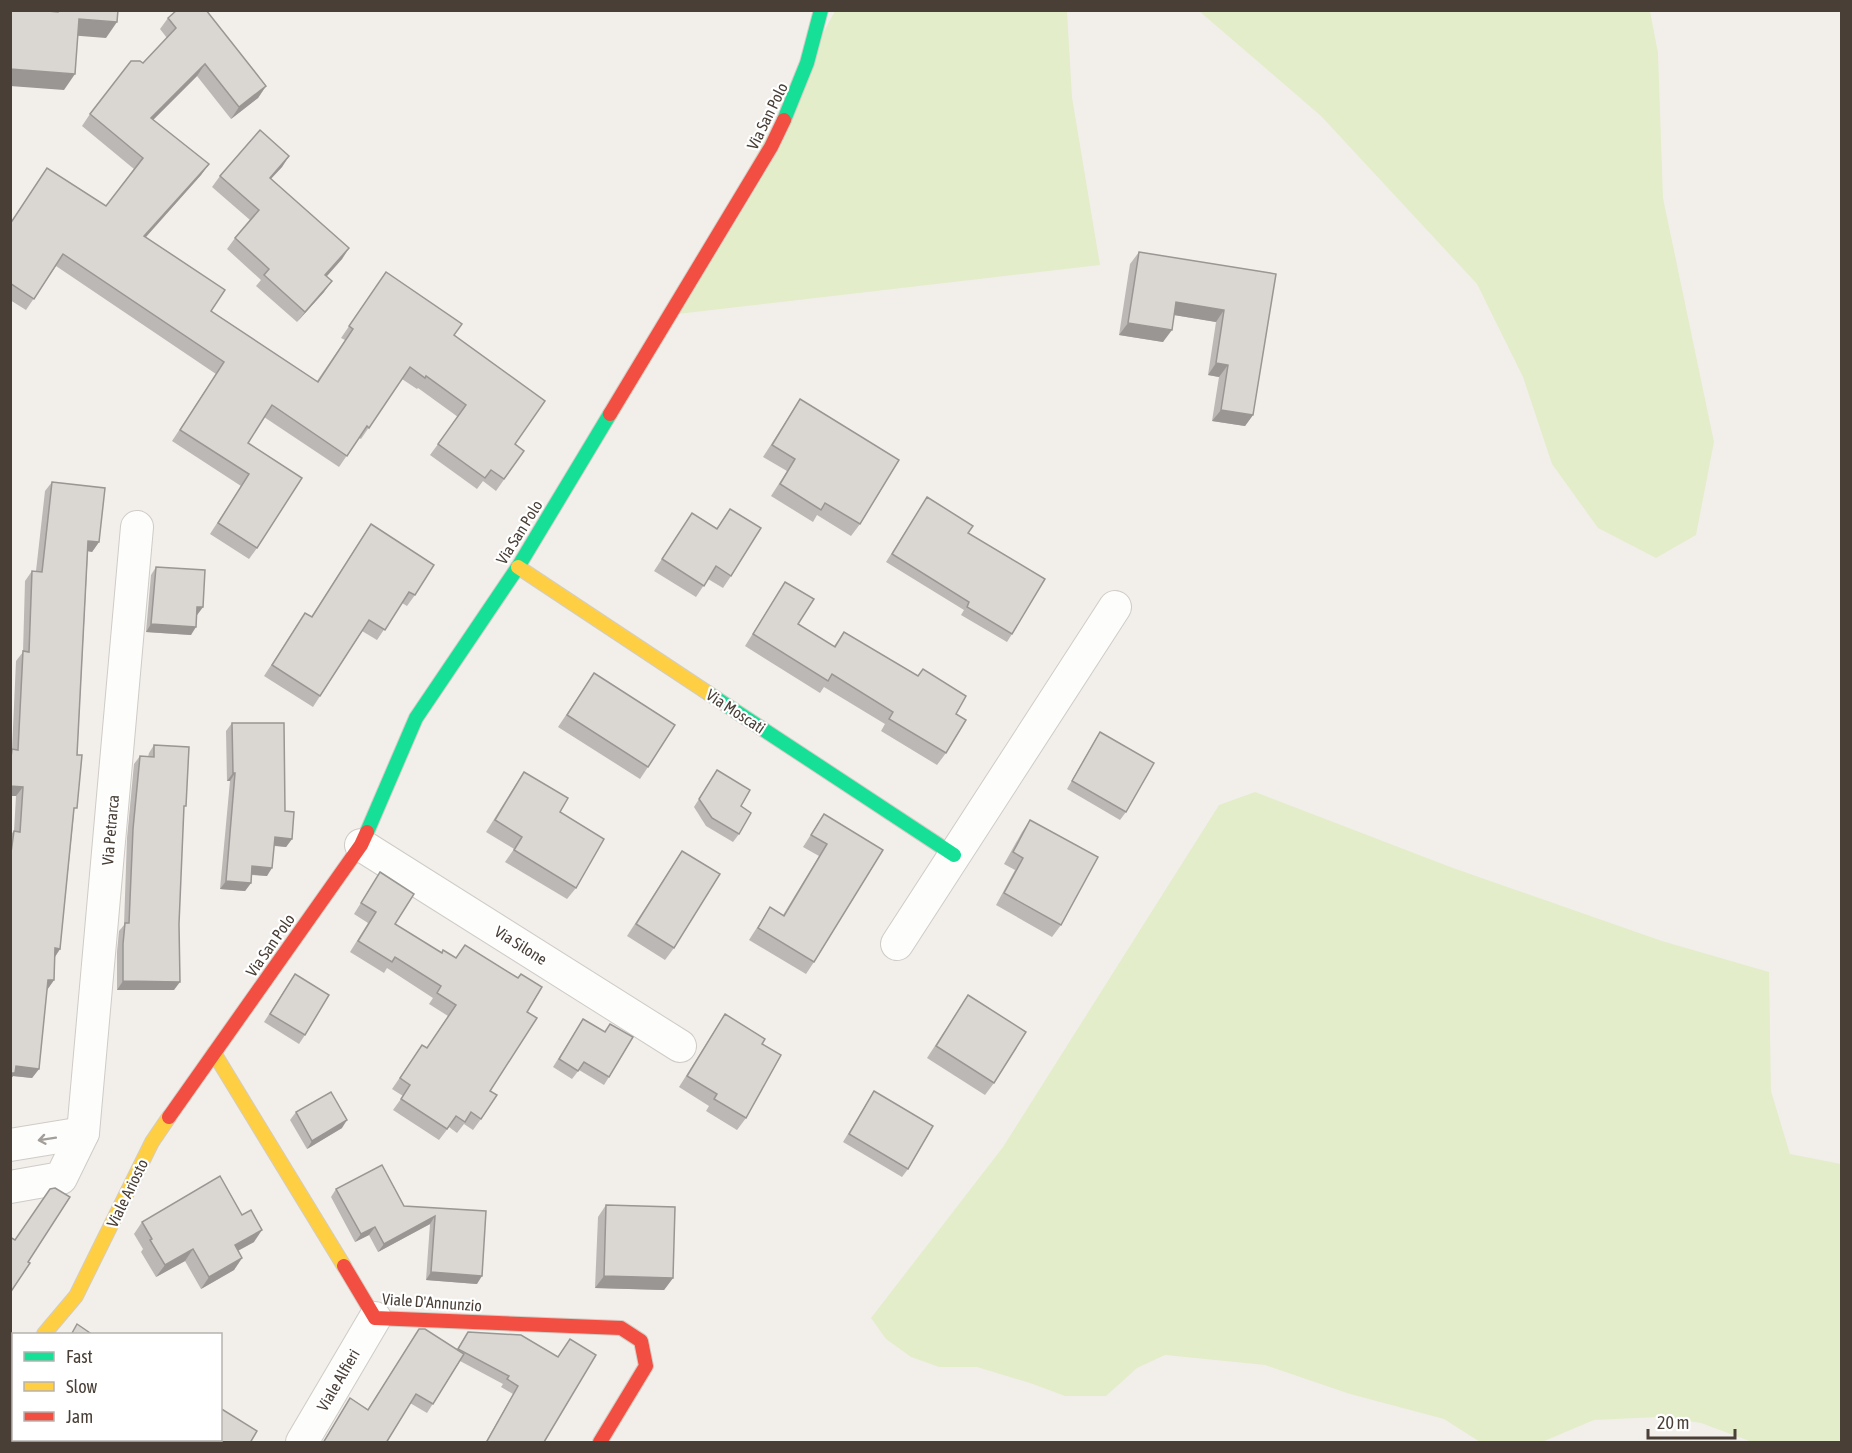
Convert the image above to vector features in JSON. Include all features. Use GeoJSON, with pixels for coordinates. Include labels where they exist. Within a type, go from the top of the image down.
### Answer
{"type":"FeatureCollection","features":[{"type":"Feature","properties":{"kind":"street","name":"Via San Polo"},"geometry":{"type":"LineString","coordinates":[[214,1053],[361,845],[421,711],[439,680],[518,567],[771,147],[792,105],[808,63],[821,10]]}},
{"type":"Feature","properties":{"kind":"street","name":"Via Petrarca"},"geometry":{"type":"LineString","coordinates":[[83,1133],[137,527]]}},
{"type":"Feature","properties":{"kind":"street","name":"Via Moscati"},"geometry":{"type":"LineString","coordinates":[[518,567],[954,855]]}},
{"type":"Feature","properties":{"kind":"street"},"geometry":{"type":"LineString","coordinates":[[897,944],[1115,606]]}},
{"type":"Feature","properties":{"kind":"street","name":"Via Silone"},"geometry":{"type":"LineString","coordinates":[[361,845],[680,1046]]}},
{"type":"Feature","properties":{"kind":"street","name":"Viale D'Annunzio"},"geometry":{"type":"LineString","coordinates":[[214,1053],[375,1318],[621,1328],[641,1341],[646,1366],[600,1443]]}},
{"type":"Feature","properties":{"kind":"street","name":"Viale Ariosto"},"geometry":{"type":"LineString","coordinates":[[46,1333],[76,1296],[152,1142],[214,1053]]}},
{"type":"Feature","properties":{"kind":"street"},"geometry":{"type":"LineString","coordinates":[[10,1145],[83,1133]]}},
{"type":"Feature","properties":{"kind":"street"},"geometry":{"type":"LineString","coordinates":[[10,1187],[61,1178],[83,1133]]}},
{"type":"Feature","properties":{"kind":"street","name":"Viale Alfieri"},"geometry":{"type":"LineString","coordinates":[[302,1443],[375,1318]]}},
{"type":"Feature","properties":{"kind":"green space"},"geometry":{"type":"Polygon","coordinates":[[[835,11],[1067,11],[1072,97],[1100,265],[669,315],[835,11]]]}},
{"type":"Feature","properties":{"kind":"green space"},"geometry":{"type":"Polygon","coordinates":[[[1199,11],[1650,11],[1658,53],[1663,198],[1714,442],[1696,535],[1656,558],[1598,528],[1552,464],[1523,377],[1477,284],[1321,116],[1199,11]]]}},
{"type":"Feature","properties":{"kind":"green space"},"geometry":{"type":"Polygon","coordinates":[[[1255,792],[1453,868],[1662,941],[1769,972],[1771,1091],[1790,1154],[1841,1164],[1841,1442],[1752,1442],[1701,1423],[1660,1417],[1594,1420],[1542,1442],[1480,1442],[1444,1419],[1350,1394],[1265,1365],[1165,1355],[1137,1368],[1106,1396],[1065,1396],[977,1367],[939,1367],[911,1357],[886,1339],[871,1318],[1003,1147],[1219,805],[1255,792]]]}},
{"type":"Feature","properties":{"kind":"building"},"geometry":{"type":"Polygon","coordinates":[[[10,10],[58,12],[58,10],[118,10],[117,22],[79,19],[75,74],[10,69],[10,10]]]}},
{"type":"Feature","properties":{"kind":"building"},"geometry":{"type":"Polygon","coordinates":[[[177,10],[206,10],[266,86],[239,107],[205,64],[151,118],[209,164],[144,236],[225,290],[211,311],[318,382],[353,329],[349,326],[386,272],[462,324],[454,335],[545,401],[515,444],[524,451],[504,479],[491,470],[485,478],[438,444],[466,405],[410,367],[347,456],[272,405],[248,443],[302,478],[257,548],[218,523],[249,474],[180,430],[224,362],[63,254],[34,299],[10,283],[10,224],[47,168],[106,206],[143,158],[90,114],[131,61],[143,63],[176,28],[168,18],[177,10]]]}},
{"type":"Feature","properties":{"kind":"building"},"geometry":{"type":"Polygon","coordinates":[[[260,130],[289,156],[270,178],[349,248],[325,275],[332,281],[305,312],[264,275],[269,269],[235,238],[259,210],[220,176],[260,130]]]}},
{"type":"Feature","properties":{"kind":"building"},"geometry":{"type":"Polygon","coordinates":[[[1139,252],[1276,274],[1253,415],[1221,410],[1228,365],[1216,363],[1224,310],[1176,302],[1172,330],[1128,323],[1139,252]]]}},
{"type":"Feature","properties":{"kind":"building"},"geometry":{"type":"Polygon","coordinates":[[[800,399],[899,460],[860,524],[825,503],[821,510],[780,484],[795,459],[772,445],[800,399]]]}},
{"type":"Feature","properties":{"kind":"building"},"geometry":{"type":"Polygon","coordinates":[[[52,482],[105,488],[99,542],[88,541],[77,755],[82,755],[77,808],[74,808],[60,949],[55,948],[54,980],[48,980],[39,1069],[16,1066],[15,1073],[10,1073],[10,860],[14,831],[20,832],[23,787],[10,786],[10,767],[12,749],[18,750],[23,651],[29,652],[32,571],[42,572],[52,482]]]}},
{"type":"Feature","properties":{"kind":"building"},"geometry":{"type":"Polygon","coordinates":[[[927,497],[973,526],[968,533],[1045,579],[1012,634],[967,607],[969,602],[892,554],[927,497]]]}},
{"type":"Feature","properties":{"kind":"building"},"geometry":{"type":"Polygon","coordinates":[[[730,509],[761,528],[731,576],[716,566],[704,586],[662,559],[692,513],[717,529],[730,509]]]}},
{"type":"Feature","properties":{"kind":"building"},"geometry":{"type":"Polygon","coordinates":[[[371,524],[434,565],[415,595],[409,592],[385,630],[369,620],[320,696],[272,665],[305,613],[312,617],[371,524]]]}},
{"type":"Feature","properties":{"kind":"building"},"geometry":{"type":"Polygon","coordinates":[[[156,567],[205,570],[203,607],[197,607],[196,627],[151,624],[156,567]]]}},
{"type":"Feature","properties":{"kind":"building"},"geometry":{"type":"Polygon","coordinates":[[[785,582],[814,599],[798,624],[835,647],[844,632],[918,676],[923,669],[966,696],[956,714],[966,720],[946,753],[889,719],[893,712],[832,674],[828,681],[753,634],[785,582]]]}},
{"type":"Feature","properties":{"kind":"building"},"geometry":{"type":"Polygon","coordinates":[[[594,673],[675,725],[648,767],[567,715],[594,673]]]}},
{"type":"Feature","properties":{"kind":"building"},"geometry":{"type":"Polygon","coordinates":[[[232,723],[284,723],[285,811],[294,812],[292,839],[275,837],[272,868],[252,866],[251,883],[226,881],[235,773],[233,773],[232,723]]]}},
{"type":"Feature","properties":{"kind":"building"},"geometry":{"type":"Polygon","coordinates":[[[1100,732],[1154,763],[1126,812],[1072,781],[1100,732]]]}},
{"type":"Feature","properties":{"kind":"building"},"geometry":{"type":"Polygon","coordinates":[[[154,745],[189,747],[179,924],[180,982],[123,981],[123,944],[125,923],[129,923],[133,829],[140,756],[154,757],[154,745]]]}},
{"type":"Feature","properties":{"kind":"building"},"geometry":{"type":"Polygon","coordinates":[[[717,770],[750,790],[741,806],[751,813],[739,834],[712,818],[699,799],[717,770]]]}},
{"type":"Feature","properties":{"kind":"building"},"geometry":{"type":"Polygon","coordinates":[[[524,772],[568,798],[560,812],[604,839],[576,888],[514,850],[522,837],[495,820],[524,772]]]}},
{"type":"Feature","properties":{"kind":"building"},"geometry":{"type":"Polygon","coordinates":[[[824,814],[883,850],[814,962],[758,928],[770,907],[784,916],[827,844],[811,835],[824,814]]]}},
{"type":"Feature","properties":{"kind":"building"},"geometry":{"type":"Polygon","coordinates":[[[1030,820],[1098,857],[1061,925],[1004,893],[1023,858],[1013,852],[1030,820]]]}},
{"type":"Feature","properties":{"kind":"building"},"geometry":{"type":"Polygon","coordinates":[[[682,851],[720,874],[674,948],[636,924],[682,851]]]}},
{"type":"Feature","properties":{"kind":"building"},"geometry":{"type":"Polygon","coordinates":[[[380,872],[414,894],[395,924],[442,953],[443,950],[456,958],[465,945],[518,978],[521,974],[542,987],[527,1012],[537,1018],[490,1091],[497,1095],[481,1119],[471,1112],[465,1122],[456,1116],[447,1129],[401,1099],[410,1085],[400,1078],[422,1045],[427,1048],[456,1005],[437,993],[441,986],[395,957],[392,962],[358,941],[376,912],[361,903],[380,872]]]}},
{"type":"Feature","properties":{"kind":"building"},"geometry":{"type":"Polygon","coordinates":[[[295,974],[329,995],[305,1035],[270,1014],[295,974]]]}},
{"type":"Feature","properties":{"kind":"building"},"geometry":{"type":"Polygon","coordinates":[[[968,995],[1026,1032],[994,1083],[936,1046],[968,995]]]}},
{"type":"Feature","properties":{"kind":"building"},"geometry":{"type":"Polygon","coordinates":[[[725,1014],[765,1039],[762,1044],[781,1055],[746,1118],[714,1099],[717,1094],[687,1076],[725,1014]]]}},
{"type":"Feature","properties":{"kind":"building"},"geometry":{"type":"Polygon","coordinates":[[[583,1019],[605,1032],[610,1024],[633,1037],[609,1077],[584,1062],[578,1071],[559,1059],[583,1019]]]}},
{"type":"Feature","properties":{"kind":"building"},"geometry":{"type":"Polygon","coordinates":[[[874,1091],[933,1126],[908,1169],[849,1134],[874,1091]]]}},
{"type":"Feature","properties":{"kind":"building"},"geometry":{"type":"Polygon","coordinates":[[[331,1092],[347,1120],[312,1141],[296,1112],[331,1092]]]}},
{"type":"Feature","properties":{"kind":"building"},"geometry":{"type":"Polygon","coordinates":[[[382,1165],[404,1206],[486,1211],[482,1276],[431,1272],[435,1216],[384,1244],[375,1227],[361,1234],[336,1189],[382,1165]]]}},
{"type":"Feature","properties":{"kind":"building"},"geometry":{"type":"Polygon","coordinates":[[[220,1176],[242,1215],[251,1210],[262,1230],[235,1245],[242,1258],[209,1277],[193,1249],[165,1265],[142,1222],[220,1176]]]}},
{"type":"Feature","properties":{"kind":"building"},"geometry":{"type":"Polygon","coordinates":[[[55,1188],[70,1197],[10,1293],[10,1237],[15,1240],[50,1189],[55,1188]]]}},
{"type":"Feature","properties":{"kind":"building"},"geometry":{"type":"Polygon","coordinates":[[[606,1205],[675,1207],[673,1278],[604,1276],[606,1205]]]}},
{"type":"Feature","properties":{"kind":"building"},"geometry":{"type":"Polygon","coordinates":[[[77,1324],[90,1333],[72,1333],[77,1324]]]}},
{"type":"Feature","properties":{"kind":"building"},"geometry":{"type":"Polygon","coordinates":[[[419,1329],[425,1329],[464,1354],[433,1404],[416,1394],[386,1443],[323,1443],[350,1398],[368,1410],[419,1329]]]}},
{"type":"Feature","properties":{"kind":"building"},"geometry":{"type":"Polygon","coordinates":[[[468,1332],[521,1335],[558,1357],[570,1339],[596,1355],[544,1443],[486,1443],[518,1386],[507,1379],[509,1376],[458,1349],[468,1332]]]}},
{"type":"Feature","properties":{"kind":"building"},"geometry":{"type":"Polygon","coordinates":[[[222,1409],[257,1431],[250,1443],[188,1441],[222,1441],[222,1409]]]}},
{"type":"Feature","properties":{"kind":"building"},"geometry":{"type":"Polygon","coordinates":[[[19,1441],[84,1441],[83,1443],[22,1443],[19,1441]]]}},
{"type":"Feature","properties":{"kind":"traffic: fast"},"geometry":{"type":"LineString","coordinates":[[784,120],[807,63],[821,10]]}},
{"type":"Feature","properties":{"kind":"traffic: fast"},"geometry":{"type":"LineString","coordinates":[[367,832],[416,718],[518,567],[610,414]]}},
{"type":"Feature","properties":{"kind":"traffic: fast"},"geometry":{"type":"LineString","coordinates":[[708,693],[954,855]]}},
{"type":"Feature","properties":{"kind":"traffic: slow"},"geometry":{"type":"LineString","coordinates":[[518,567],[708,693]]}},
{"type":"Feature","properties":{"kind":"traffic: slow"},"geometry":{"type":"LineString","coordinates":[[214,1053],[344,1266]]}},
{"type":"Feature","properties":{"kind":"traffic: slow"},"geometry":{"type":"LineString","coordinates":[[45,1333],[76,1296],[152,1142],[169,1117]]}},
{"type":"Feature","properties":{"kind":"traffic: jam"},"geometry":{"type":"LineString","coordinates":[[610,414],[771,147],[784,120]]}},
{"type":"Feature","properties":{"kind":"traffic: jam"},"geometry":{"type":"LineString","coordinates":[[169,1117],[361,845],[367,832]]}},
{"type":"Feature","properties":{"kind":"traffic: jam"},"geometry":{"type":"LineString","coordinates":[[344,1266],[375,1318],[621,1328],[641,1341],[646,1366],[600,1442]]}}]}
